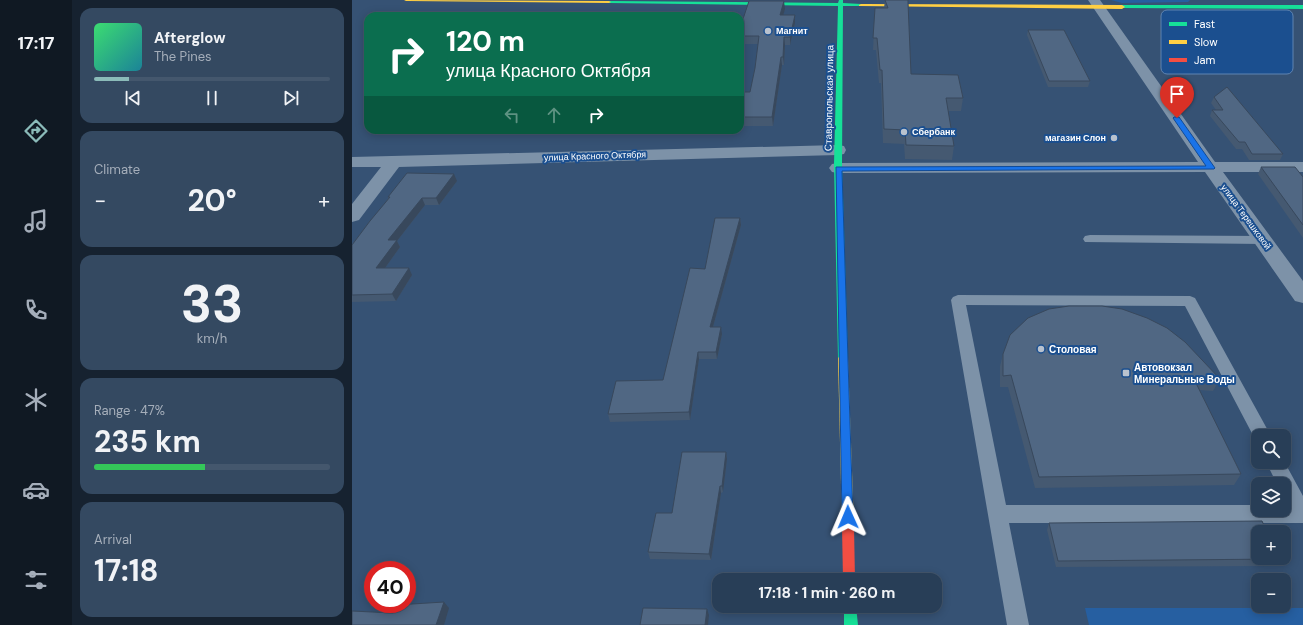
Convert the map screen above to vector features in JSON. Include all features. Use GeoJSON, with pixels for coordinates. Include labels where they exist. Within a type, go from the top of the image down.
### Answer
{"type":"FeatureCollection","features":[{"type":"Feature","properties":{"kind":"street"},"geometry":{"type":"LineString","coordinates":[[406,0],[1097,3],[1303,6]]}},
{"type":"Feature","properties":{"kind":"street","name":"Ставропольская улица"},"geometry":{"type":"LineString","coordinates":[[842,2],[838,168],[849,573]]}},
{"type":"Feature","properties":{"kind":"street","name":"улица Терешковой"},"geometry":{"type":"LineString","coordinates":[[1097,3],[1211,168],[1303,296]]}},
{"type":"Feature","properties":{"kind":"street","name":"улица Красного Октября"},"geometry":{"type":"LineString","coordinates":[[352,162],[838,150]]}},
{"type":"Feature","properties":{"kind":"street"},"geometry":{"type":"LineString","coordinates":[[352,216],[394,162]]}},
{"type":"Feature","properties":{"kind":"street"},"geometry":{"type":"LineString","coordinates":[[838,168],[1303,167]]}},
{"type":"Feature","properties":{"kind":"street"},"geometry":{"type":"LineString","coordinates":[[850,613],[850,625]]}},
{"type":"Feature","properties":{"kind":"lane"},"geometry":{"type":"LineString","coordinates":[[1090,239],[1263,240]]}},
{"type":"Feature","properties":{"kind":"lane"},"geometry":{"type":"LineString","coordinates":[[1018,625],[958,300],[1190,301],[1258,429]]}},
{"type":"Feature","properties":{"kind":"lane"},"geometry":{"type":"LineString","coordinates":[[998,514],[1303,513],[1280,469]]}},
{"type":"Feature","properties":{"kind":"shaded area"},"geometry":{"type":"Polygon","coordinates":[[[1111,0],[1190,0],[1188,2],[1122,3],[1111,0]]]}},
{"type":"Feature","properties":{"kind":"shaded area"},"geometry":{"type":"Polygon","coordinates":[[[1085,608],[1251,608],[1251,613],[1291,613],[1291,608],[1303,608],[1303,625],[1089,625],[1085,608]]]}},
{"type":"Feature","properties":{"kind":"building"},"geometry":{"type":"Polygon","coordinates":[[[885,0],[908,0],[911,74],[958,75],[963,98],[946,98],[954,146],[906,145],[905,130],[884,129],[882,70],[880,70],[877,38],[873,38],[875,8],[888,8],[885,0]]]}},
{"type":"Feature","properties":{"kind":"building"},"geometry":{"type":"Polygon","coordinates":[[[749,1],[784,1],[780,15],[795,15],[790,37],[784,37],[783,57],[781,57],[772,117],[744,117],[744,92],[750,92],[759,36],[744,36],[744,16],[749,1]]]}},
{"type":"Feature","properties":{"kind":"building"},"geometry":{"type":"Polygon","coordinates":[[[1028,30],[1064,30],[1090,81],[1049,81],[1028,30]]]}},
{"type":"Feature","properties":{"kind":"building"},"geometry":{"type":"Polygon","coordinates":[[[1227,87],[1283,154],[1252,154],[1245,142],[1239,142],[1212,110],[1223,110],[1214,97],[1227,87]]]}},
{"type":"Feature","properties":{"kind":"building"},"geometry":{"type":"Polygon","coordinates":[[[1261,167],[1295,167],[1303,177],[1303,225],[1261,167]]]}},
{"type":"Feature","properties":{"kind":"building"},"geometry":{"type":"Polygon","coordinates":[[[407,173],[454,174],[436,198],[422,198],[388,240],[397,240],[376,268],[409,268],[392,294],[352,295],[352,245],[407,173]]]}},
{"type":"Feature","properties":{"kind":"building"},"geometry":{"type":"Polygon","coordinates":[[[715,218],[740,218],[710,327],[721,327],[716,352],[698,352],[689,412],[608,414],[616,381],[663,380],[690,268],[705,269],[715,218]]]}},
{"type":"Feature","properties":{"kind":"building"},"geometry":{"type":"Polygon","coordinates":[[[1069,306],[1102,306],[1122,309],[1147,318],[1167,328],[1185,342],[1220,379],[1193,377],[1241,474],[1039,477],[1011,375],[1003,376],[1003,354],[1010,335],[1028,318],[1049,309],[1069,306]]]}},
{"type":"Feature","properties":{"kind":"building"},"geometry":{"type":"Polygon","coordinates":[[[682,452],[726,452],[722,486],[720,486],[709,554],[648,552],[656,513],[672,513],[682,452]]]}},
{"type":"Feature","properties":{"kind":"building"},"geometry":{"type":"Polygon","coordinates":[[[1262,521],[1264,525],[1251,525],[1251,559],[1058,561],[1049,523],[1262,521]]]}},
{"type":"Feature","properties":{"kind":"building"},"geometry":{"type":"Polygon","coordinates":[[[444,602],[436,625],[352,625],[352,611],[364,612],[364,613],[416,613],[416,604],[444,602]]]}},
{"type":"Feature","properties":{"kind":"building"},"geometry":{"type":"Polygon","coordinates":[[[643,608],[707,609],[705,625],[640,625],[643,608]]]}},
{"type":"Feature","properties":{"kind":"traffic: fast"},"geometry":{"type":"LineString","coordinates":[[841,0],[838,164],[843,358]]}},
{"type":"Feature","properties":{"kind":"traffic: fast"},"geometry":{"type":"LineString","coordinates":[[609,2],[861,5]]}},
{"type":"Feature","properties":{"kind":"traffic: fast"},"geometry":{"type":"LineString","coordinates":[[1122,7],[1303,7]]}},
{"type":"Feature","properties":{"kind":"traffic: fast"},"geometry":{"type":"LineString","coordinates":[[850,613],[851,625]]}},
{"type":"Feature","properties":{"kind":"traffic: slow"},"geometry":{"type":"LineString","coordinates":[[406,0],[609,2]]}},
{"type":"Feature","properties":{"kind":"traffic: slow"},"geometry":{"type":"LineString","coordinates":[[861,5],[1122,7]]}},
{"type":"Feature","properties":{"kind":"traffic: slow"},"geometry":{"type":"LineString","coordinates":[[843,358],[848,527]]}},
{"type":"Feature","properties":{"kind":"traffic: jam"},"geometry":{"type":"LineString","coordinates":[[848,527],[849,573]]}},
{"type":"Feature","properties":{"kind":"place","name":"Магнит"},"geometry":{"type":"Point","coordinates":[768,31]}},
{"type":"Feature","properties":{"kind":"place","name":"Сбербанк"},"geometry":{"type":"Point","coordinates":[904,132]}},
{"type":"Feature","properties":{"kind":"place","name":"магазин Слон"},"geometry":{"type":"Point","coordinates":[1114,138]}},
{"type":"Feature","properties":{"kind":"place","name":"Столовая"},"geometry":{"type":"Point","coordinates":[1041,349]}},
{"type":"Feature","properties":{"kind":"place","name":"Автовокзал Минеральные Воды"},"geometry":{"type":"Point","coordinates":[1126,373]}},
{"type":"Feature","properties":{"kind":"route"},"geometry":{"type":"LineString","coordinates":[[848,517],[838,168],[1211,168],[1177,118]]}}]}
